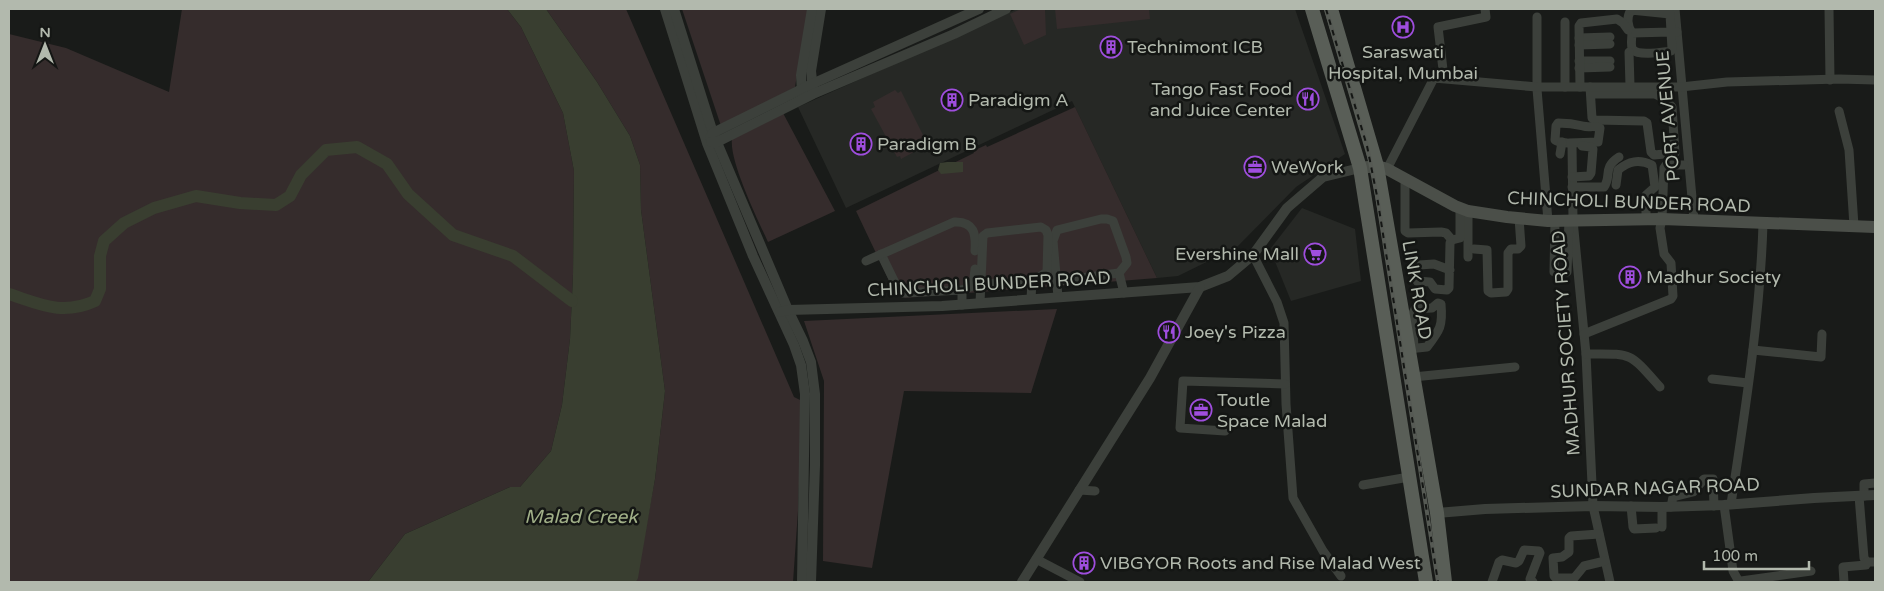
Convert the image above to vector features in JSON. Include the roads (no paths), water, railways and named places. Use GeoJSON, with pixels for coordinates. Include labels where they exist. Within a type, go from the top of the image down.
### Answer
{"type":"FeatureCollection","features":[{"type":"Feature","properties":{"kind":"main road","name":"LINK ROAD"},"geometry":{"type":"LineString","coordinates":[[1312,9],[1360,168],[1426,582]]}},
{"type":"Feature","properties":{"kind":"main road","name":"LINK ROAD"},"geometry":{"type":"LineString","coordinates":[[1331,9],[1382,168],[1407,316],[1413,377],[1436,513],[1445,582]]}},
{"type":"Feature","properties":{"kind":"main road","name":"CHINCHOLI BUNDER ROAD"},"geometry":{"type":"LineString","coordinates":[[1360,168],[1382,168],[1464,210],[1519,218],[1552,221],[1662,219],[1875,227]]}},
{"type":"Feature","properties":{"kind":"main road"},"geometry":{"type":"LineString","coordinates":[[1401,420],[1420,419]]}},
{"type":"Feature","properties":{"kind":"street"},"geometry":{"type":"LineString","coordinates":[[664,9],[713,139],[753,256],[803,341],[814,377],[815,465],[812,582]]}},
{"type":"Feature","properties":{"kind":"street"},"geometry":{"type":"LineString","coordinates":[[674,9],[713,139]]}},
{"type":"Feature","properties":{"kind":"street"},"geometry":{"type":"LineString","coordinates":[[802,94],[801,75],[812,9]]}},
{"type":"Feature","properties":{"kind":"street"},"geometry":{"type":"LineString","coordinates":[[813,89],[811,71],[821,9]]}},
{"type":"Feature","properties":{"kind":"street"},"geometry":{"type":"LineString","coordinates":[[713,139],[980,9]]}},
{"type":"Feature","properties":{"kind":"street"},"geometry":{"type":"LineString","coordinates":[[813,89],[954,34],[1003,9]]}},
{"type":"Feature","properties":{"kind":"street"},"geometry":{"type":"LineString","coordinates":[[1444,78],[1438,27],[1486,17],[1485,9]]}},
{"type":"Feature","properties":{"kind":"street","name":"PORT AVENUE"},"geometry":{"type":"LineString","coordinates":[[1675,9],[1674,32],[1694,220]]}},
{"type":"Feature","properties":{"kind":"street"},"geometry":{"type":"LineString","coordinates":[[1829,9],[1830,80]]}},
{"type":"Feature","properties":{"kind":"street"},"geometry":{"type":"LineString","coordinates":[[1631,10],[1670,14],[1674,32],[1671,51],[1642,53],[1632,48],[1632,33],[1628,26],[1628,16],[1631,10]]}},
{"type":"Feature","properties":{"kind":"street"},"geometry":{"type":"LineString","coordinates":[[1537,17],[1537,87],[1552,221],[1554,272]]}},
{"type":"Feature","properties":{"kind":"street"},"geometry":{"type":"LineString","coordinates":[[1580,87],[1579,26],[1581,23],[1618,19],[1628,29],[1628,42]]}},
{"type":"Feature","properties":{"kind":"street"},"geometry":{"type":"LineString","coordinates":[[1565,22],[1565,87]]}},
{"type":"Feature","properties":{"kind":"street"},"geometry":{"type":"LineString","coordinates":[[1632,33],[1674,32]]}},
{"type":"Feature","properties":{"kind":"street"},"geometry":{"type":"LineString","coordinates":[[1579,42],[1610,41]]}},
{"type":"Feature","properties":{"kind":"street"},"geometry":{"type":"LineString","coordinates":[[1629,52],[1630,86]]}},
{"type":"Feature","properties":{"kind":"street"},"geometry":{"type":"LineString","coordinates":[[1579,65],[1610,64]]}},
{"type":"Feature","properties":{"kind":"street"},"geometry":{"type":"LineString","coordinates":[[1382,168],[1434,78],[1537,87],[1580,87],[1591,91],[1655,94],[1665,99],[1672,107],[1675,153],[1654,155],[1651,152],[1647,123],[1644,121],[1595,120],[1592,118],[1591,91]]}},
{"type":"Feature","properties":{"kind":"street"},"geometry":{"type":"LineString","coordinates":[[1591,91],[1630,86],[1681,87],[1727,82],[1875,80]]}},
{"type":"Feature","properties":{"kind":"street"},"geometry":{"type":"LineString","coordinates":[[1672,107],[1683,106]]}},
{"type":"Feature","properties":{"kind":"street"},"geometry":{"type":"LineString","coordinates":[[1839,111],[1849,150],[1854,226]]}},
{"type":"Feature","properties":{"kind":"street"},"geometry":{"type":"LineString","coordinates":[[1567,143],[1598,142],[1600,128],[1597,126],[1584,126],[1578,123],[1558,123],[1556,126],[1555,140],[1567,143],[1591,147],[1592,149],[1591,173],[1589,176],[1572,182]]}},
{"type":"Feature","properties":{"kind":"street"},"geometry":{"type":"LineString","coordinates":[[1560,154],[1567,143]]}},
{"type":"Feature","properties":{"kind":"street"},"geometry":{"type":"LineString","coordinates":[[1566,272],[1571,220],[1572,182],[1567,143]]}},
{"type":"Feature","properties":{"kind":"street"},"geometry":{"type":"LineString","coordinates":[[1676,147],[1687,146]]}},
{"type":"Feature","properties":{"kind":"street"},"geometry":{"type":"LineString","coordinates":[[1572,182],[1604,188],[1607,171],[1610,165],[1620,156]]}},
{"type":"Feature","properties":{"kind":"street"},"geometry":{"type":"LineString","coordinates":[[1616,185],[1618,170],[1629,162],[1652,165],[1655,187],[1646,195],[1646,220]]}},
{"type":"Feature","properties":{"kind":"street"},"geometry":{"type":"LineString","coordinates":[[1584,334],[1665,302],[1673,296],[1671,263],[1664,254],[1660,228],[1664,168],[1666,165],[1684,165]]}},
{"type":"Feature","properties":{"kind":"street","name":"CHINCHOLI BUNDER ROAD"},"geometry":{"type":"LineString","coordinates":[[784,311],[962,305],[1200,288],[1228,276],[1253,255],[1287,208],[1323,178],[1360,168]]}},
{"type":"Feature","properties":{"kind":"street"},"geometry":{"type":"LineString","coordinates":[[1405,179],[1405,231],[1408,233],[1441,232],[1446,233],[1452,240]]}},
{"type":"Feature","properties":{"kind":"street"},"geometry":{"type":"LineString","coordinates":[[1452,240],[1460,238],[1464,210]]}},
{"type":"Feature","properties":{"kind":"street"},"geometry":{"type":"LineString","coordinates":[[1464,210],[1471,253],[1487,250],[1488,291],[1491,293],[1506,292],[1508,289],[1508,253],[1521,246],[1519,218]]}},
{"type":"Feature","properties":{"kind":"street"},"geometry":{"type":"LineString","coordinates":[[1057,281],[1119,273],[1127,263],[1113,222],[1107,218],[1101,218],[1057,230],[1053,241],[1058,297]]}},
{"type":"Feature","properties":{"kind":"street","name":"MADHUR SOCIETY ROAD"},"geometry":{"type":"LineString","coordinates":[[1571,220],[1586,354],[1593,506],[1610,582]]}},
{"type":"Feature","properties":{"kind":"street"},"geometry":{"type":"LineString","coordinates":[[866,262],[881,254],[954,222],[961,222],[967,224],[976,236],[975,280],[973,286],[962,290],[903,293],[898,289],[881,254]]}},
{"type":"Feature","properties":{"kind":"street"},"geometry":{"type":"LineString","coordinates":[[1723,505],[1753,350],[1762,265],[1763,224]]}},
{"type":"Feature","properties":{"kind":"street"},"geometry":{"type":"LineString","coordinates":[[980,303],[983,236],[987,233],[1041,227],[1046,230],[1048,235],[1048,269],[1045,274],[1032,282],[981,284]]}},
{"type":"Feature","properties":{"kind":"street"},"geometry":{"type":"LineString","coordinates":[[1450,270],[1450,243],[1452,240]]}},
{"type":"Feature","properties":{"kind":"street"},"geometry":{"type":"LineString","coordinates":[[1253,255],[1277,302],[1284,323],[1285,384],[1293,498],[1323,551],[1341,576]]}},
{"type":"Feature","properties":{"kind":"street"},"geometry":{"type":"LineString","coordinates":[[1119,273],[1124,293]]}},
{"type":"Feature","properties":{"kind":"street"},"geometry":{"type":"LineString","coordinates":[[1031,299],[1032,282]]}},
{"type":"Feature","properties":{"kind":"street"},"geometry":{"type":"LineString","coordinates":[[1022,582],[1150,378],[1200,288]]}},
{"type":"Feature","properties":{"kind":"street"},"geometry":{"type":"LineString","coordinates":[[962,290],[962,305]]}},
{"type":"Feature","properties":{"kind":"street"},"geometry":{"type":"LineString","coordinates":[[1407,316],[1414,309],[1432,308],[1438,303],[1441,304],[1442,318],[1440,330],[1428,347],[1411,349]]}},
{"type":"Feature","properties":{"kind":"street"},"geometry":{"type":"LineString","coordinates":[[784,311],[804,379],[805,465],[802,582]]}},
{"type":"Feature","properties":{"kind":"street"},"geometry":{"type":"LineString","coordinates":[[1753,350],[1821,357],[1822,334]]}},
{"type":"Feature","properties":{"kind":"street"},"geometry":{"type":"LineString","coordinates":[[1586,354],[1624,354],[1631,356],[1638,361],[1660,387]]}},
{"type":"Feature","properties":{"kind":"street"},"geometry":{"type":"LineString","coordinates":[[1413,377],[1515,367]]}},
{"type":"Feature","properties":{"kind":"street"},"geometry":{"type":"LineString","coordinates":[[1712,380],[1748,383]]}},
{"type":"Feature","properties":{"kind":"street"},"geometry":{"type":"LineString","coordinates":[[1225,431],[1180,428],[1183,381],[1285,384]]}},
{"type":"Feature","properties":{"kind":"street"},"geometry":{"type":"LineString","coordinates":[[1363,485],[1409,477]]}},
{"type":"Feature","properties":{"kind":"street"},"geometry":{"type":"LineString","coordinates":[[1631,506],[1632,527],[1634,529],[1659,528],[1666,507],[1673,497],[1693,492],[1704,479],[1712,479],[1723,505],[1733,571],[1738,580],[1811,571]]}},
{"type":"Feature","properties":{"kind":"street"},"geometry":{"type":"LineString","coordinates":[[1871,562],[1864,558],[1862,496],[1864,484],[1875,483]]}},
{"type":"Feature","properties":{"kind":"street"},"geometry":{"type":"LineString","coordinates":[[1079,490],[1095,491]]}},
{"type":"Feature","properties":{"kind":"street","name":"SUNDAR NAGAR ROAD"},"geometry":{"type":"LineString","coordinates":[[1436,513],[1593,506],[1666,507],[1723,505],[1875,495]]}},
{"type":"Feature","properties":{"kind":"street"},"geometry":{"type":"LineString","coordinates":[[1599,534],[1570,536],[1569,552],[1562,557],[1553,558],[1554,576],[1556,578],[1572,580],[1584,566],[1605,562]]}},
{"type":"Feature","properties":{"kind":"street"},"geometry":{"type":"LineString","coordinates":[[1492,582],[1499,562],[1502,560],[1516,563],[1519,561],[1524,550],[1528,549],[1540,551],[1530,574],[1530,579],[1533,582]]}},
{"type":"Feature","properties":{"kind":"street"},"geometry":{"type":"LineString","coordinates":[[1036,559],[1080,582]]}},
{"type":"Feature","properties":{"kind":"street"},"geometry":{"type":"LineString","coordinates":[[1844,582],[1843,567],[1866,565],[1871,562]]}},
{"type":"Feature","properties":{"kind":"water","name":"Malad Creek"},"geometry":{"type":"Polygon","coordinates":[[[507,9],[546,9],[597,82],[630,136],[640,165],[641,210],[665,391],[655,479],[638,578],[636,582],[368,582],[405,534],[510,487],[520,487],[551,451],[562,405],[570,339],[574,171],[563,113],[521,27],[507,9]]]}},
{"type":"Feature","properties":{"kind":"water"},"geometry":{"type":"Polygon","coordinates":[[[963,162],[963,172],[941,174],[938,170],[940,163],[963,162]]]}},
{"type":"Feature","properties":{"kind":"waterway"},"geometry":{"type":"LineString","coordinates":[[9,294],[41,305],[61,308],[72,308],[95,301],[100,289],[100,256],[104,241],[124,223],[154,208],[196,196],[240,203],[276,205],[290,196],[301,175],[326,150],[357,147],[387,164],[408,194],[453,235],[513,256],[572,301]]}},
{"type":"Feature","properties":{"kind":"railway"},"geometry":{"type":"LineString","coordinates":[[1326,9],[1367,146],[1377,196],[1438,582]]}},
{"type":"Feature","properties":{"kind":"place","name":"Saraswati Hospital, Mumbai"},"geometry":{"type":"Point","coordinates":[1403,27]}},
{"type":"Feature","properties":{"kind":"place","name":"Technimont ICB"},"geometry":{"type":"Point","coordinates":[1111,47]}},
{"type":"Feature","properties":{"kind":"place","name":"Tango Fast Food and Juice Center"},"geometry":{"type":"Point","coordinates":[1308,99]}},
{"type":"Feature","properties":{"kind":"place","name":"Paradigm A"},"geometry":{"type":"Point","coordinates":[952,100]}},
{"type":"Feature","properties":{"kind":"place","name":"Paradigm B"},"geometry":{"type":"Point","coordinates":[861,144]}},
{"type":"Feature","properties":{"kind":"place","name":"WeWork"},"geometry":{"type":"Point","coordinates":[1255,167]}},
{"type":"Feature","properties":{"kind":"place","name":"Evershine Mall"},"geometry":{"type":"Point","coordinates":[1315,254]}},
{"type":"Feature","properties":{"kind":"place","name":"Madhur Society"},"geometry":{"type":"Point","coordinates":[1630,277]}},
{"type":"Feature","properties":{"kind":"place","name":"Joey's Pizza"},"geometry":{"type":"Point","coordinates":[1169,332]}},
{"type":"Feature","properties":{"kind":"place","name":"Toutle Space Malad"},"geometry":{"type":"Point","coordinates":[1201,410]}},
{"type":"Feature","properties":{"kind":"place","name":"VIBGYOR Roots and Rise Malad West"},"geometry":{"type":"Point","coordinates":[1084,563]}}]}
